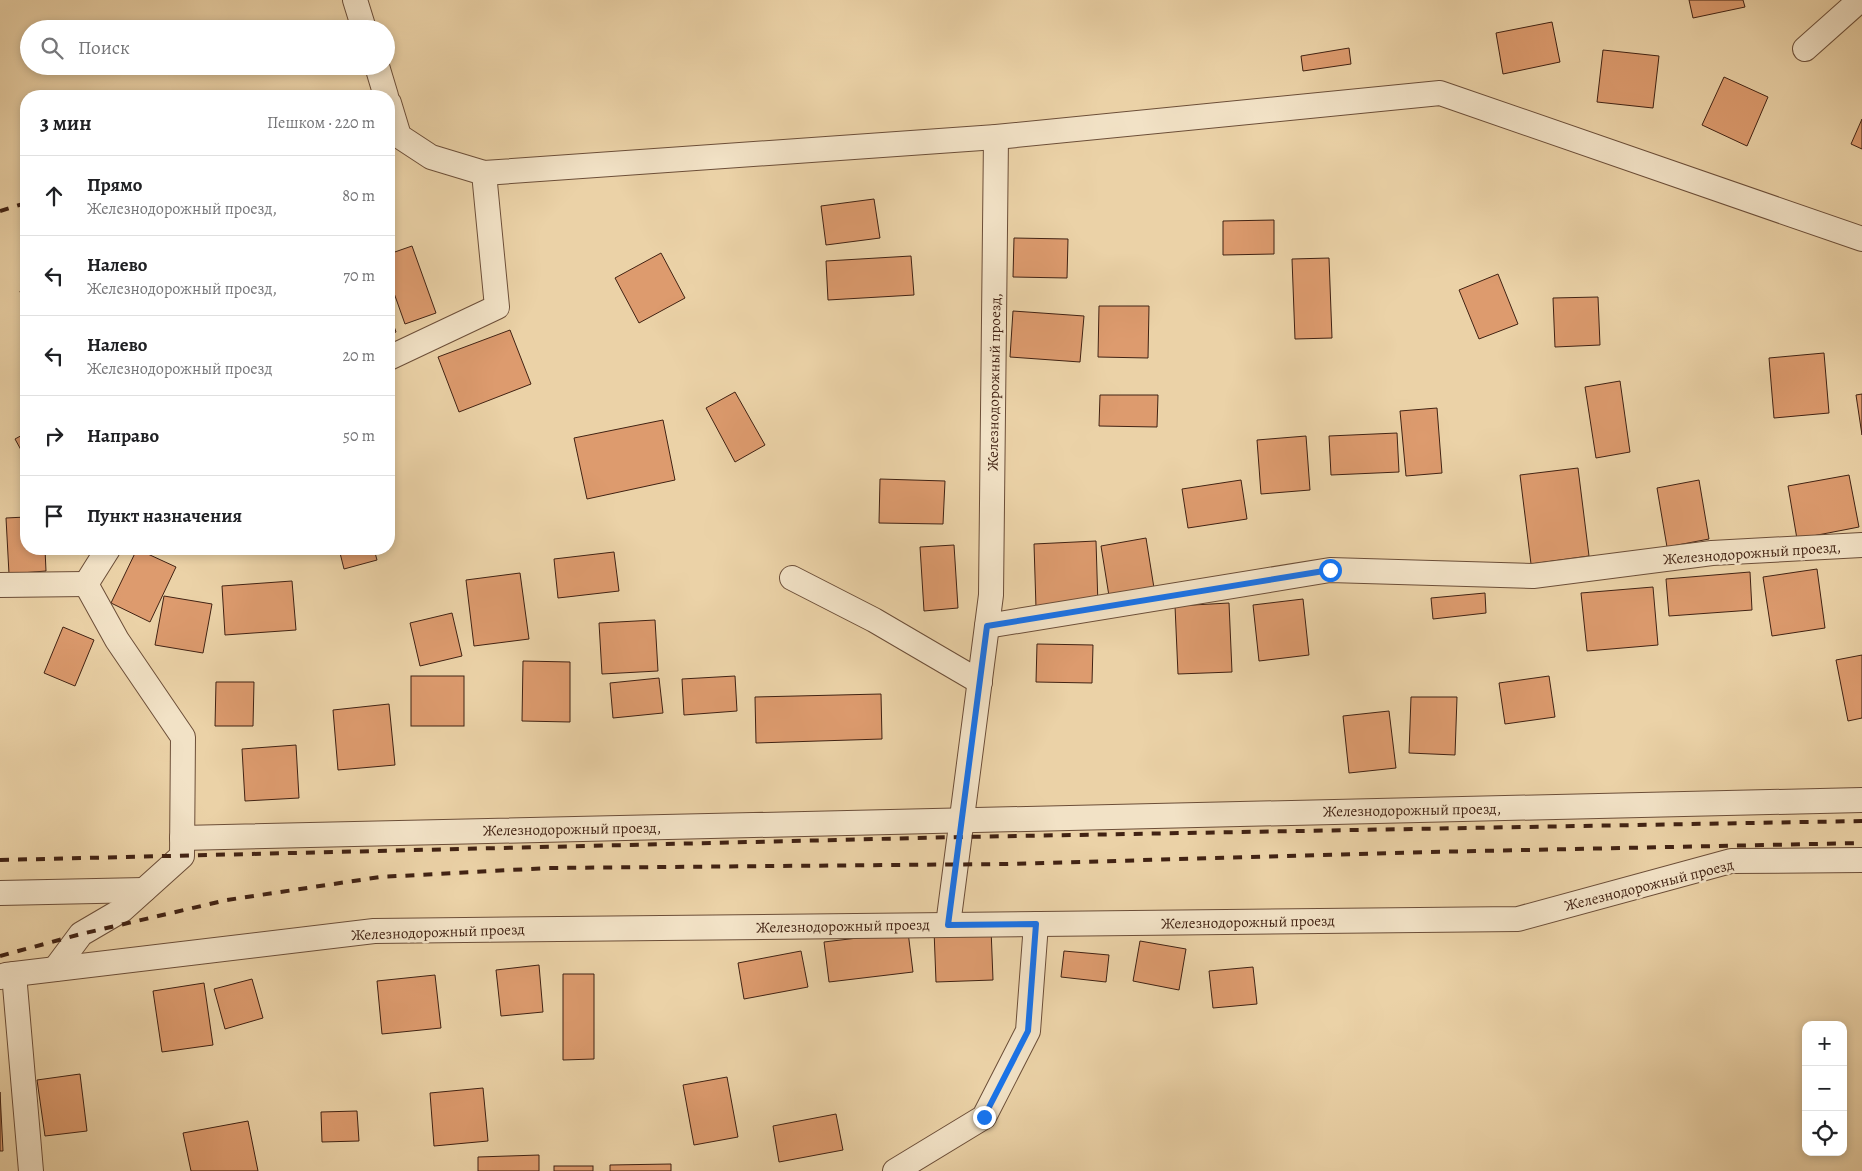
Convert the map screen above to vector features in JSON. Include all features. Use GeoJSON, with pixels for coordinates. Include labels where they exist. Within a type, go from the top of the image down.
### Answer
{"type":"FeatureCollection","features":[{"type":"Feature","properties":{"kind":"street"},"geometry":{"type":"LineString","coordinates":[[355,0],[361,20]]}},
{"type":"Feature","properties":{"kind":"street"},"geometry":{"type":"LineString","coordinates":[[1805,49],[1860,0]]}},
{"type":"Feature","properties":{"kind":"street"},"geometry":{"type":"LineString","coordinates":[[380,75],[384,90]]}},
{"type":"Feature","properties":{"kind":"street"},"geometry":{"type":"LineString","coordinates":[[395,123],[399,136],[431,157],[484,173],[996,137],[1440,92],[1862,240]]}},
{"type":"Feature","properties":{"kind":"street","name":"Железнодорожный проезд,"},"geometry":{"type":"LineString","coordinates":[[948,925],[991,595],[996,137]]}},
{"type":"Feature","properties":{"kind":"street"},"geometry":{"type":"LineString","coordinates":[[395,355],[497,307],[484,173]]}},
{"type":"Feature","properties":{"kind":"street","name":"Железнодорожный проезд,"},"geometry":{"type":"LineString","coordinates":[[987,626],[1330,570],[1534,576],[1712,553],[1862,546]]}},
{"type":"Feature","properties":{"kind":"street"},"geometry":{"type":"LineString","coordinates":[[86,584],[104,555]]}},
{"type":"Feature","properties":{"kind":"street"},"geometry":{"type":"LineString","coordinates":[[792,578],[874,620],[980,682]]}},
{"type":"Feature","properties":{"kind":"street"},"geometry":{"type":"LineString","coordinates":[[0,585],[86,584]]}},
{"type":"Feature","properties":{"kind":"street"},"geometry":{"type":"LineString","coordinates":[[55,969],[81,934],[122,910],[182,856],[183,737],[116,640],[86,584]]}},
{"type":"Feature","properties":{"kind":"street","name":"Железнодорожный проезд,"},"geometry":{"type":"LineString","coordinates":[[182,838],[1862,800]]}},
{"type":"Feature","properties":{"kind":"street","name":"Железнодорожный проезд"},"geometry":{"type":"LineString","coordinates":[[7,976],[374,931],[1518,919],[1731,862],[1862,860]]}},
{"type":"Feature","properties":{"kind":"street"},"geometry":{"type":"LineString","coordinates":[[0,893],[144,890]]}},
{"type":"Feature","properties":{"kind":"street"},"geometry":{"type":"LineString","coordinates":[[895,1171],[984,1117],[1028,1031],[1036,924]]}},
{"type":"Feature","properties":{"kind":"street"},"geometry":{"type":"LineString","coordinates":[[7,976],[31,1171]]}},
{"type":"Feature","properties":{"kind":"building"},"geometry":{"type":"Polygon","coordinates":[[[1689,0],[1743,0],[1745,7],[1693,18],[1689,0]]]}},
{"type":"Feature","properties":{"kind":"building"},"geometry":{"type":"Polygon","coordinates":[[[1552,22],[1560,62],[1503,74],[1496,33],[1552,22]]]}},
{"type":"Feature","properties":{"kind":"building"},"geometry":{"type":"Polygon","coordinates":[[[1349,48],[1351,64],[1303,71],[1301,56],[1349,48]]]}},
{"type":"Feature","properties":{"kind":"building"},"geometry":{"type":"Polygon","coordinates":[[[1603,50],[1659,56],[1653,108],[1597,102],[1603,50]]]}},
{"type":"Feature","properties":{"kind":"building"},"geometry":{"type":"Polygon","coordinates":[[[1724,77],[1768,97],[1747,146],[1702,125],[1724,77]]]}},
{"type":"Feature","properties":{"kind":"building"},"geometry":{"type":"Polygon","coordinates":[[[1862,119],[1862,149],[1851,144],[1862,119]]]}},
{"type":"Feature","properties":{"kind":"building"},"geometry":{"type":"Polygon","coordinates":[[[874,199],[880,238],[826,245],[821,206],[874,199]]]}},
{"type":"Feature","properties":{"kind":"building"},"geometry":{"type":"Polygon","coordinates":[[[1274,220],[1274,254],[1223,255],[1223,221],[1274,220]]]}},
{"type":"Feature","properties":{"kind":"building"},"geometry":{"type":"Polygon","coordinates":[[[1014,238],[1068,239],[1067,278],[1013,277],[1014,238]]]}},
{"type":"Feature","properties":{"kind":"building"},"geometry":{"type":"Polygon","coordinates":[[[412,246],[436,313],[405,324],[395,296],[395,252],[412,246]]]}},
{"type":"Feature","properties":{"kind":"building"},"geometry":{"type":"Polygon","coordinates":[[[661,253],[685,298],[639,323],[615,278],[661,253]]]}},
{"type":"Feature","properties":{"kind":"building"},"geometry":{"type":"Polygon","coordinates":[[[911,256],[914,295],[828,300],[826,261],[911,256]]]}},
{"type":"Feature","properties":{"kind":"building"},"geometry":{"type":"Polygon","coordinates":[[[1329,258],[1332,338],[1295,339],[1292,259],[1329,258]]]}},
{"type":"Feature","properties":{"kind":"building"},"geometry":{"type":"Polygon","coordinates":[[[1498,274],[1518,324],[1479,339],[1459,290],[1498,274]]]}},
{"type":"Feature","properties":{"kind":"building"},"geometry":{"type":"Polygon","coordinates":[[[1598,297],[1600,345],[1555,347],[1553,298],[1598,297]]]}},
{"type":"Feature","properties":{"kind":"building"},"geometry":{"type":"Polygon","coordinates":[[[1099,306],[1149,306],[1148,358],[1098,357],[1099,306]]]}},
{"type":"Feature","properties":{"kind":"building"},"geometry":{"type":"Polygon","coordinates":[[[1013,311],[1084,316],[1080,362],[1010,357],[1013,311]]]}},
{"type":"Feature","properties":{"kind":"building"},"geometry":{"type":"Polygon","coordinates":[[[510,330],[531,384],[459,412],[438,357],[510,330]]]}},
{"type":"Feature","properties":{"kind":"building"},"geometry":{"type":"Polygon","coordinates":[[[1824,353],[1829,413],[1774,418],[1769,358],[1824,353]]]}},
{"type":"Feature","properties":{"kind":"building"},"geometry":{"type":"Polygon","coordinates":[[[1620,381],[1630,452],[1596,458],[1585,387],[1620,381]]]}},
{"type":"Feature","properties":{"kind":"building"},"geometry":{"type":"Polygon","coordinates":[[[735,392],[765,445],[735,462],[706,408],[735,392]]]}},
{"type":"Feature","properties":{"kind":"building"},"geometry":{"type":"Polygon","coordinates":[[[1862,394],[1862,435],[1856,395],[1862,394]]]}},
{"type":"Feature","properties":{"kind":"building"},"geometry":{"type":"Polygon","coordinates":[[[1100,395],[1158,395],[1157,427],[1099,426],[1100,395]]]}},
{"type":"Feature","properties":{"kind":"building"},"geometry":{"type":"Polygon","coordinates":[[[1437,408],[1442,473],[1406,476],[1400,411],[1437,408]]]}},
{"type":"Feature","properties":{"kind":"building"},"geometry":{"type":"Polygon","coordinates":[[[663,420],[675,480],[587,499],[574,438],[663,420]]]}},
{"type":"Feature","properties":{"kind":"building"},"geometry":{"type":"Polygon","coordinates":[[[1397,433],[1399,472],[1331,475],[1329,436],[1397,433]]]}},
{"type":"Feature","properties":{"kind":"building"},"geometry":{"type":"Polygon","coordinates":[[[20,436],[20,448],[15,439],[20,436]]]}},
{"type":"Feature","properties":{"kind":"building"},"geometry":{"type":"Polygon","coordinates":[[[1306,436],[1310,490],[1261,494],[1257,440],[1306,436]]]}},
{"type":"Feature","properties":{"kind":"building"},"geometry":{"type":"Polygon","coordinates":[[[1578,468],[1589,556],[1531,564],[1520,475],[1578,468]]]}},
{"type":"Feature","properties":{"kind":"building"},"geometry":{"type":"Polygon","coordinates":[[[1849,475],[1859,527],[1797,539],[1788,486],[1849,475]]]}},
{"type":"Feature","properties":{"kind":"building"},"geometry":{"type":"Polygon","coordinates":[[[880,479],[945,481],[943,524],[879,523],[880,479]]]}},
{"type":"Feature","properties":{"kind":"building"},"geometry":{"type":"Polygon","coordinates":[[[1241,480],[1247,519],[1188,528],[1182,489],[1241,480]]]}},
{"type":"Feature","properties":{"kind":"building"},"geometry":{"type":"Polygon","coordinates":[[[1699,480],[1709,539],[1667,547],[1657,488],[1699,480]]]}},
{"type":"Feature","properties":{"kind":"building"},"geometry":{"type":"Polygon","coordinates":[[[20,517],[20,555],[45,555],[46,571],[9,574],[6,518],[20,517]]]}},
{"type":"Feature","properties":{"kind":"building"},"geometry":{"type":"Polygon","coordinates":[[[1146,538],[1154,588],[1109,596],[1101,546],[1146,538]]]}},
{"type":"Feature","properties":{"kind":"building"},"geometry":{"type":"Polygon","coordinates":[[[1096,541],[1098,606],[1036,608],[1034,544],[1096,541]]]}},
{"type":"Feature","properties":{"kind":"building"},"geometry":{"type":"Polygon","coordinates":[[[954,545],[958,608],[924,611],[920,547],[954,545]]]}},
{"type":"Feature","properties":{"kind":"building"},"geometry":{"type":"Polygon","coordinates":[[[614,552],[619,591],[558,598],[554,559],[614,552]]]}},
{"type":"Feature","properties":{"kind":"building"},"geometry":{"type":"Polygon","coordinates":[[[134,555],[150,555],[176,567],[150,622],[111,603],[134,555]]]}},
{"type":"Feature","properties":{"kind":"building"},"geometry":{"type":"Polygon","coordinates":[[[340,555],[376,555],[377,560],[344,569],[340,555]]]}},
{"type":"Feature","properties":{"kind":"building"},"geometry":{"type":"Polygon","coordinates":[[[1817,569],[1825,628],[1772,636],[1763,577],[1817,569]]]}},
{"type":"Feature","properties":{"kind":"building"},"geometry":{"type":"Polygon","coordinates":[[[1750,572],[1752,610],[1669,616],[1666,579],[1750,572]]]}},
{"type":"Feature","properties":{"kind":"building"},"geometry":{"type":"Polygon","coordinates":[[[520,573],[529,639],[474,646],[466,580],[520,573]]]}},
{"type":"Feature","properties":{"kind":"building"},"geometry":{"type":"Polygon","coordinates":[[[292,581],[296,630],[225,635],[222,586],[292,581]]]}},
{"type":"Feature","properties":{"kind":"building"},"geometry":{"type":"Polygon","coordinates":[[[1653,587],[1658,645],[1587,651],[1581,593],[1653,587]]]}},
{"type":"Feature","properties":{"kind":"building"},"geometry":{"type":"Polygon","coordinates":[[[1485,593],[1486,613],[1433,619],[1431,598],[1485,593]]]}},
{"type":"Feature","properties":{"kind":"building"},"geometry":{"type":"Polygon","coordinates":[[[164,596],[212,604],[203,653],[155,645],[164,596]]]}},
{"type":"Feature","properties":{"kind":"building"},"geometry":{"type":"Polygon","coordinates":[[[1303,599],[1309,655],[1259,661],[1253,605],[1303,599]]]}},
{"type":"Feature","properties":{"kind":"building"},"geometry":{"type":"Polygon","coordinates":[[[1229,603],[1232,672],[1178,674],[1175,606],[1229,603]]]}},
{"type":"Feature","properties":{"kind":"building"},"geometry":{"type":"Polygon","coordinates":[[[452,613],[462,656],[420,666],[410,623],[452,613]]]}},
{"type":"Feature","properties":{"kind":"building"},"geometry":{"type":"Polygon","coordinates":[[[655,620],[658,671],[602,674],[599,623],[655,620]]]}},
{"type":"Feature","properties":{"kind":"building"},"geometry":{"type":"Polygon","coordinates":[[[63,627],[94,640],[75,686],[44,673],[63,627]]]}},
{"type":"Feature","properties":{"kind":"building"},"geometry":{"type":"Polygon","coordinates":[[[1037,644],[1093,645],[1092,683],[1036,682],[1037,644]]]}},
{"type":"Feature","properties":{"kind":"building"},"geometry":{"type":"Polygon","coordinates":[[[1862,655],[1862,718],[1848,721],[1836,660],[1862,655]]]}},
{"type":"Feature","properties":{"kind":"building"},"geometry":{"type":"Polygon","coordinates":[[[523,661],[570,662],[570,722],[522,721],[523,661]]]}},
{"type":"Feature","properties":{"kind":"building"},"geometry":{"type":"Polygon","coordinates":[[[411,676],[464,676],[464,726],[411,726],[411,676]]]}},
{"type":"Feature","properties":{"kind":"building"},"geometry":{"type":"Polygon","coordinates":[[[735,676],[737,711],[684,715],[682,679],[735,676]]]}},
{"type":"Feature","properties":{"kind":"building"},"geometry":{"type":"Polygon","coordinates":[[[1549,676],[1555,717],[1505,724],[1499,683],[1549,676]]]}},
{"type":"Feature","properties":{"kind":"building"},"geometry":{"type":"Polygon","coordinates":[[[659,678],[663,713],[613,718],[610,683],[659,678]]]}},
{"type":"Feature","properties":{"kind":"building"},"geometry":{"type":"Polygon","coordinates":[[[216,682],[254,682],[253,726],[215,726],[216,682]]]}},
{"type":"Feature","properties":{"kind":"building"},"geometry":{"type":"Polygon","coordinates":[[[881,694],[882,739],[756,743],[755,697],[881,694]]]}},
{"type":"Feature","properties":{"kind":"building"},"geometry":{"type":"Polygon","coordinates":[[[1411,697],[1457,697],[1455,755],[1409,753],[1411,697]]]}},
{"type":"Feature","properties":{"kind":"building"},"geometry":{"type":"Polygon","coordinates":[[[389,704],[395,765],[338,770],[333,710],[389,704]]]}},
{"type":"Feature","properties":{"kind":"building"},"geometry":{"type":"Polygon","coordinates":[[[1389,711],[1396,768],[1349,773],[1343,716],[1389,711]]]}},
{"type":"Feature","properties":{"kind":"building"},"geometry":{"type":"Polygon","coordinates":[[[296,745],[299,798],[245,801],[242,749],[296,745]]]}},
{"type":"Feature","properties":{"kind":"building"},"geometry":{"type":"Polygon","coordinates":[[[991,928],[993,980],[936,982],[934,930],[991,928]]]}},
{"type":"Feature","properties":{"kind":"building"},"geometry":{"type":"Polygon","coordinates":[[[908,932],[913,972],[829,982],[824,942],[908,932]]]}},
{"type":"Feature","properties":{"kind":"building"},"geometry":{"type":"Polygon","coordinates":[[[1140,941],[1186,949],[1179,990],[1133,981],[1140,941]]]}},
{"type":"Feature","properties":{"kind":"building"},"geometry":{"type":"Polygon","coordinates":[[[801,951],[808,987],[744,999],[738,963],[801,951]]]}},
{"type":"Feature","properties":{"kind":"building"},"geometry":{"type":"Polygon","coordinates":[[[1064,951],[1109,955],[1106,982],[1061,977],[1064,951]]]}},
{"type":"Feature","properties":{"kind":"building"},"geometry":{"type":"Polygon","coordinates":[[[539,965],[543,1012],[501,1016],[496,970],[539,965]]]}},
{"type":"Feature","properties":{"kind":"building"},"geometry":{"type":"Polygon","coordinates":[[[1253,967],[1257,1004],[1213,1008],[1209,971],[1253,967]]]}},
{"type":"Feature","properties":{"kind":"building"},"geometry":{"type":"Polygon","coordinates":[[[563,974],[594,974],[594,1059],[563,1060],[563,974]]]}},
{"type":"Feature","properties":{"kind":"building"},"geometry":{"type":"Polygon","coordinates":[[[435,975],[441,1028],[382,1034],[377,981],[435,975]]]}},
{"type":"Feature","properties":{"kind":"building"},"geometry":{"type":"Polygon","coordinates":[[[252,979],[263,1018],[225,1029],[214,989],[252,979]]]}},
{"type":"Feature","properties":{"kind":"building"},"geometry":{"type":"Polygon","coordinates":[[[204,983],[213,1045],[162,1052],[153,991],[204,983]]]}},
{"type":"Feature","properties":{"kind":"building"},"geometry":{"type":"Polygon","coordinates":[[[80,1074],[87,1131],[45,1136],[37,1080],[80,1074]]]}},
{"type":"Feature","properties":{"kind":"building"},"geometry":{"type":"Polygon","coordinates":[[[727,1077],[738,1137],[694,1145],[683,1085],[727,1077]]]}},
{"type":"Feature","properties":{"kind":"building"},"geometry":{"type":"Polygon","coordinates":[[[483,1088],[488,1141],[434,1146],[430,1093],[483,1088]]]}},
{"type":"Feature","properties":{"kind":"building"},"geometry":{"type":"Polygon","coordinates":[[[0,1092],[3,1151],[0,1151],[0,1092]]]}},
{"type":"Feature","properties":{"kind":"building"},"geometry":{"type":"Polygon","coordinates":[[[357,1111],[359,1141],[322,1142],[321,1112],[357,1111]]]}},
{"type":"Feature","properties":{"kind":"building"},"geometry":{"type":"Polygon","coordinates":[[[836,1114],[843,1150],[779,1162],[773,1126],[836,1114]]]}},
{"type":"Feature","properties":{"kind":"building"},"geometry":{"type":"Polygon","coordinates":[[[248,1121],[258,1171],[191,1171],[183,1133],[248,1121]]]}},
{"type":"Feature","properties":{"kind":"building"},"geometry":{"type":"Polygon","coordinates":[[[539,1155],[539,1171],[478,1171],[478,1157],[539,1155]]]}},
{"type":"Feature","properties":{"kind":"building"},"geometry":{"type":"Polygon","coordinates":[[[671,1164],[671,1171],[610,1171],[610,1165],[671,1164]]]}},
{"type":"Feature","properties":{"kind":"building"},"geometry":{"type":"Polygon","coordinates":[[[554,1166],[593,1166],[593,1171],[554,1171],[554,1166]]]}},
{"type":"Feature","properties":{"kind":"railway"},"geometry":{"type":"LineString","coordinates":[[0,211],[20,205]]}},
{"type":"Feature","properties":{"kind":"railway"},"geometry":{"type":"LineString","coordinates":[[0,860],[960,837],[1862,821]]}},
{"type":"Feature","properties":{"kind":"railway"},"geometry":{"type":"LineString","coordinates":[[0,956],[81,934],[227,900],[380,877],[548,868],[1007,864],[1428,852],[1862,843]]}},
{"type":"Feature","properties":{"kind":"route"},"geometry":{"type":"LineString","coordinates":[[984,1117],[1028,1031],[1036,924],[948,925],[987,626],[1330,570]]}}]}
